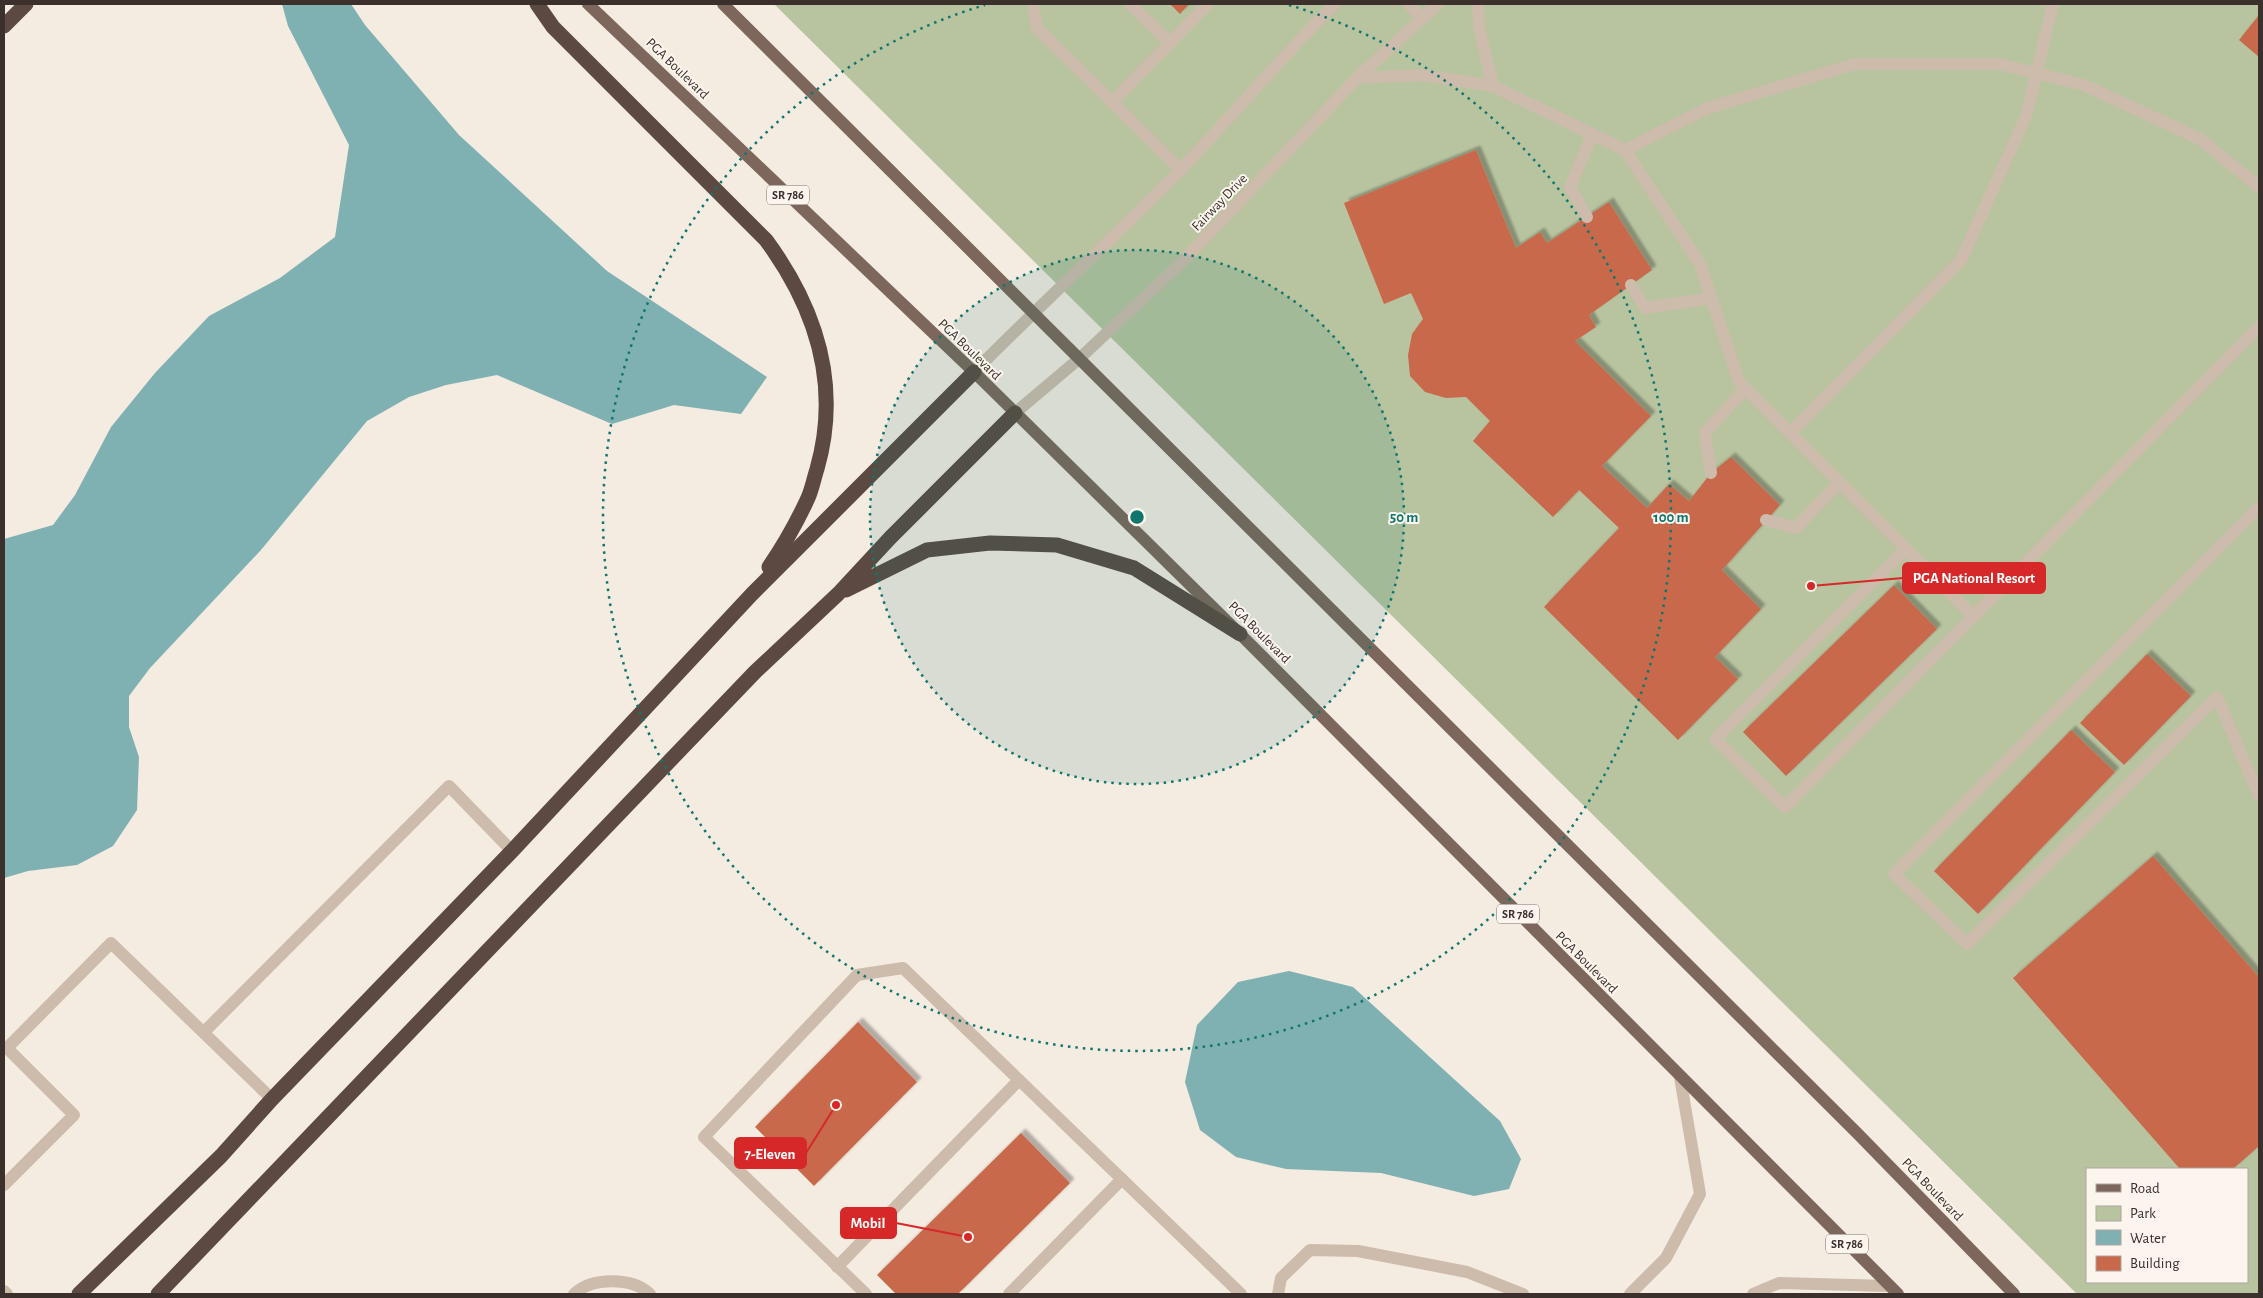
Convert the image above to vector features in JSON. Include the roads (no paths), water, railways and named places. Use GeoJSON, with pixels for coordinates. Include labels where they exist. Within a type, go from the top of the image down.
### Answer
{"type":"FeatureCollection","features":[{"type":"Feature","properties":{"kind":"highway"},"geometry":{"type":"LineString","coordinates":[[4,26],[26,4]]}},
{"type":"Feature","properties":{"kind":"highway"},"geometry":{"type":"LineString","coordinates":[[537,4],[553,27],[766,240],[786,268],[806,305],[819,344],[824,378],[827,413],[822,450],[809,496],[787,540],[752,594]]}},
{"type":"Feature","properties":{"kind":"highway"},"geometry":{"type":"LineString","coordinates":[[79,1294],[221,1156],[272,1099],[512,852],[752,594],[974,372]]}},
{"type":"Feature","properties":{"kind":"highway"},"geometry":{"type":"LineString","coordinates":[[158,1294],[755,672],[838,594],[890,538],[1015,413]]}},
{"type":"Feature","properties":{"kind":"highway"},"geometry":{"type":"LineString","coordinates":[[838,594],[927,550],[990,543],[1057,544],[1134,568],[1240,634]]}},
{"type":"Feature","properties":{"kind":"main road","name":"PGA Boulevard"},"geometry":{"type":"LineString","coordinates":[[588,4],[974,372],[1240,634],[1893,1290]]}},
{"type":"Feature","properties":{"kind":"main road","name":"PGA Boulevard"},"geometry":{"type":"LineString","coordinates":[[723,4],[1034,311],[1858,1134],[2014,1294]]}},
{"type":"Feature","properties":{"kind":"street"},"geometry":{"type":"LineString","coordinates":[[1033,4],[1037,28],[1181,170]]}},
{"type":"Feature","properties":{"kind":"street"},"geometry":{"type":"LineString","coordinates":[[1130,4],[1170,43]]}},
{"type":"Feature","properties":{"kind":"street"},"geometry":{"type":"LineString","coordinates":[[1112,102],[1208,4]]}},
{"type":"Feature","properties":{"kind":"street"},"geometry":{"type":"LineString","coordinates":[[974,372],[1034,311],[1181,170],[1298,41],[1335,4]]}},
{"type":"Feature","properties":{"kind":"street"},"geometry":{"type":"LineString","coordinates":[[1409,4],[1422,19]]}},
{"type":"Feature","properties":{"kind":"street","name":"Fairway Drive"},"geometry":{"type":"LineString","coordinates":[[1015,413],[1080,358],[1180,263],[1357,78],[1438,4]]}},
{"type":"Feature","properties":{"kind":"street"},"geometry":{"type":"LineString","coordinates":[[1478,4],[1479,28],[1493,86]]}},
{"type":"Feature","properties":{"kind":"street"},"geometry":{"type":"LineString","coordinates":[[1790,434],[1961,260],[2026,116],[2053,4]]}},
{"type":"Feature","properties":{"kind":"street"},"geometry":{"type":"LineString","coordinates":[[1625,150],[1708,108],[1855,64],[1999,64],[2084,85],[2200,139],[2259,187]]}},
{"type":"Feature","properties":{"kind":"street"},"geometry":{"type":"LineString","coordinates":[[1357,78],[1422,75],[1493,86],[1625,150],[1700,264],[1739,382],[1973,616]]}},
{"type":"Feature","properties":{"kind":"street"},"geometry":{"type":"LineString","coordinates":[[1587,217],[1570,187],[1592,135]]}},
{"type":"Feature","properties":{"kind":"street"},"geometry":{"type":"LineString","coordinates":[[1631,285],[1645,308],[1711,298]]}},
{"type":"Feature","properties":{"kind":"street"},"geometry":{"type":"LineString","coordinates":[[1906,549],[1715,739],[1784,807],[2259,326]]}},
{"type":"Feature","properties":{"kind":"street"},"geometry":{"type":"LineString","coordinates":[[1711,473],[1705,433],[1745,390]]}},
{"type":"Feature","properties":{"kind":"street"},"geometry":{"type":"LineString","coordinates":[[1766,520],[1796,528],[1839,483]]}},
{"type":"Feature","properties":{"kind":"street"},"geometry":{"type":"LineString","coordinates":[[2259,507],[1894,874],[1967,944],[2217,697],[2259,796]]}},
{"type":"Feature","properties":{"kind":"street"},"geometry":{"type":"LineString","coordinates":[[204,1032],[449,786],[512,852]]}},
{"type":"Feature","properties":{"kind":"street"},"geometry":{"type":"LineString","coordinates":[[4,1185],[74,1115],[7,1048],[111,943],[272,1099]]}},
{"type":"Feature","properties":{"kind":"street"},"geometry":{"type":"LineString","coordinates":[[866,1294],[704,1137],[857,975],[903,968],[1242,1294]]}},
{"type":"Feature","properties":{"kind":"street"},"geometry":{"type":"LineString","coordinates":[[1630,1294],[1666,1258],[1700,1194],[1680,1077]]}},
{"type":"Feature","properties":{"kind":"street"},"geometry":{"type":"LineString","coordinates":[[837,1267],[1019,1080]]}},
{"type":"Feature","properties":{"kind":"street"},"geometry":{"type":"LineString","coordinates":[[1009,1294],[1122,1179]]}},
{"type":"Feature","properties":{"kind":"street"},"geometry":{"type":"LineString","coordinates":[[1278,1294],[1281,1278],[1310,1250],[1358,1251],[1467,1272],[1523,1294]]}},
{"type":"Feature","properties":{"kind":"street"},"geometry":{"type":"LineString","coordinates":[[574,1294],[582,1287],[620,1280],[646,1290],[650,1294]]}},
{"type":"Feature","properties":{"kind":"street"},"geometry":{"type":"LineString","coordinates":[[1753,1294],[1779,1283],[1893,1290]]}},
{"type":"Feature","properties":{"kind":"street"},"geometry":{"type":"LineString","coordinates":[[4,1291],[7,1294]]}},
{"type":"Feature","properties":{"kind":"water"},"geometry":{"type":"Polygon","coordinates":[[[282,4],[351,4],[365,25],[459,135],[607,271],[767,377],[741,414],[674,405],[612,424],[497,375],[446,385],[409,397],[367,421],[261,550],[150,668],[129,696],[129,727],[139,757],[137,810],[113,846],[77,865],[28,871],[4,878],[4,539],[53,525],[75,495],[111,427],[155,373],[209,316],[280,278],[335,237],[349,145],[288,26],[282,4]]]}},
{"type":"Feature","properties":{"kind":"water"},"geometry":{"type":"Polygon","coordinates":[[[1289,971],[1353,987],[1500,1121],[1521,1159],[1509,1189],[1474,1196],[1381,1173],[1286,1169],[1236,1157],[1200,1130],[1185,1082],[1197,1025],[1238,982],[1289,971]]]}},
{"type":"Feature","properties":{"kind":"place","name":"PGA National Resort"},"geometry":{"type":"Point","coordinates":[1811,586]}},
{"type":"Feature","properties":{"kind":"place","name":"7-Eleven"},"geometry":{"type":"Point","coordinates":[836,1105]}},
{"type":"Feature","properties":{"kind":"place","name":"Mobil"},"geometry":{"type":"Point","coordinates":[968,1237]}}]}
